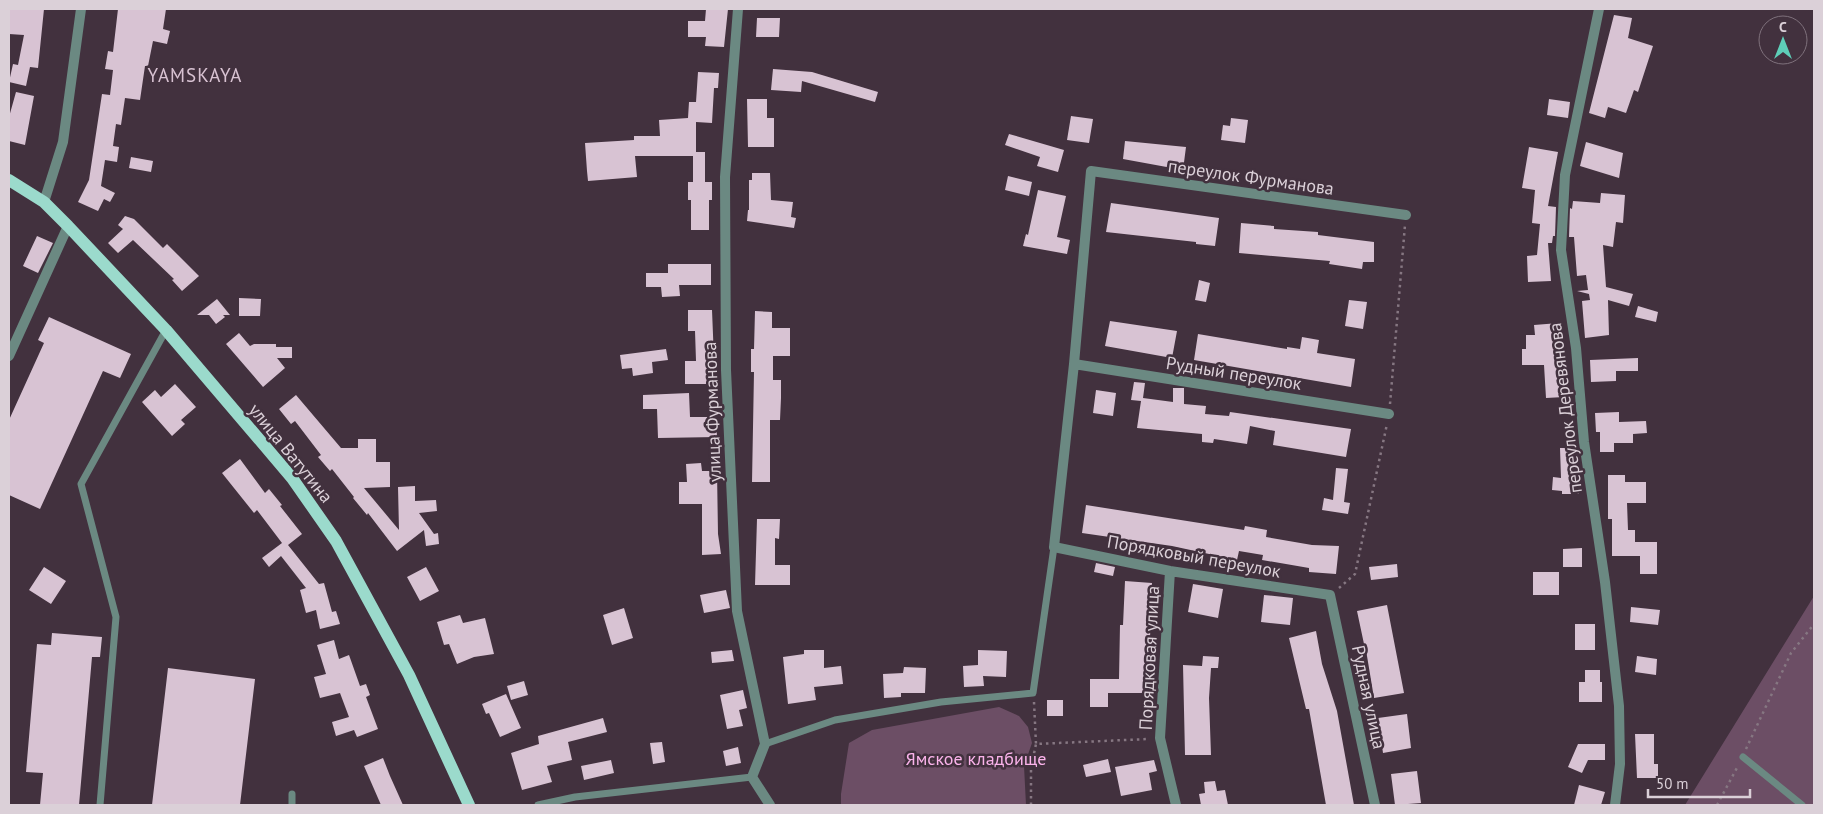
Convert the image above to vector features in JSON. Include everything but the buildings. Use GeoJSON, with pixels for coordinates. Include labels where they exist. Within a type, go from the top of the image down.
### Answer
{"type":"FeatureCollection","features":[{"type":"Feature","properties":{"kind":"main road","name":"улица Ватутина"},"geometry":{"type":"LineString","coordinates":[[9,180],[44,202],[68,226],[166,330],[292,478],[336,541],[409,676],[469,805]]}},
{"type":"Feature","properties":{"kind":"street"},"geometry":{"type":"LineString","coordinates":[[44,202],[63,142],[81,9]]}},
{"type":"Feature","properties":{"kind":"street","name":"улица Фурманова"},"geometry":{"type":"LineString","coordinates":[[738,9],[724,177],[726,370],[737,611],[765,744]]}},
{"type":"Feature","properties":{"kind":"street","name":"переулок Деревянова"},"geometry":{"type":"LineString","coordinates":[[1599,9],[1565,175],[1561,250],[1576,348],[1584,442],[1605,582],[1619,706],[1620,764],[1615,805]]}},
{"type":"Feature","properties":{"kind":"street","name":"переулок Фурманова"},"geometry":{"type":"LineString","coordinates":[[1074,364],[1091,171],[1406,215]]}},
{"type":"Feature","properties":{"kind":"street"},"geometry":{"type":"LineString","coordinates":[[9,356],[68,226]]}},
{"type":"Feature","properties":{"kind":"street"},"geometry":{"type":"LineString","coordinates":[[1054,547],[1074,364]]}},
{"type":"Feature","properties":{"kind":"street","name":"Рудный переулок"},"geometry":{"type":"LineString","coordinates":[[1074,364],[1389,414]]}},
{"type":"Feature","properties":{"kind":"street","name":"Порядковый переулок"},"geometry":{"type":"LineString","coordinates":[[1054,547],[1170,571],[1330,595]]}},
{"type":"Feature","properties":{"kind":"street","name":"Порядковая улица"},"geometry":{"type":"LineString","coordinates":[[1170,571],[1160,738],[1176,805]]}},
{"type":"Feature","properties":{"kind":"street","name":"Рудная улица"},"geometry":{"type":"LineString","coordinates":[[1330,595],[1375,805]]}},
{"type":"Feature","properties":{"kind":"street"},"geometry":{"type":"LineString","coordinates":[[765,744],[752,777],[770,805]]}},
{"type":"Feature","properties":{"kind":"lane"},"geometry":{"type":"LineString","coordinates":[[100,805],[116,618],[81,484],[166,330]]}},
{"type":"Feature","properties":{"kind":"lane"},"geometry":{"type":"LineString","coordinates":[[765,744],[835,720],[941,702],[1033,693],[1054,547]]}},
{"type":"Feature","properties":{"kind":"lane"},"geometry":{"type":"LineString","coordinates":[[1743,757],[1802,805]]}},
{"type":"Feature","properties":{"kind":"lane"},"geometry":{"type":"LineString","coordinates":[[538,805],[576,797],[752,777]]}},
{"type":"Feature","properties":{"kind":"lane"},"geometry":{"type":"LineString","coordinates":[[292,794],[292,805]]}},
{"type":"Feature","properties":{"kind":"path"},"geometry":{"type":"LineString","coordinates":[[1330,595],[1356,574],[1389,414],[1406,215]]}},
{"type":"Feature","properties":{"kind":"path"},"geometry":{"type":"LineString","coordinates":[[1718,805],[1743,757],[1791,653],[1814,624]]}},
{"type":"Feature","properties":{"kind":"path"},"geometry":{"type":"LineString","coordinates":[[1031,805],[1031,768],[1036,744],[1033,693]]}},
{"type":"Feature","properties":{"kind":"path"},"geometry":{"type":"LineString","coordinates":[[1036,744],[1160,738]]}},
{"type":"Feature","properties":{"kind":"green space"},"geometry":{"type":"Polygon","coordinates":[[[1814,596],[1814,805],[1685,805],[1814,596]]]}},
{"type":"Feature","properties":{"kind":"green space","name":"Ямское кладбище"},"geometry":{"type":"Polygon","coordinates":[[[999,707],[1019,716],[1028,727],[1032,743],[1024,766],[1026,805],[841,805],[849,743],[872,730],[999,707]]]}},
{"type":"Feature","properties":{"kind":"district","name":"YAMSKAYA"},"geometry":{"type":"Point","coordinates":[195,75]}}]}
